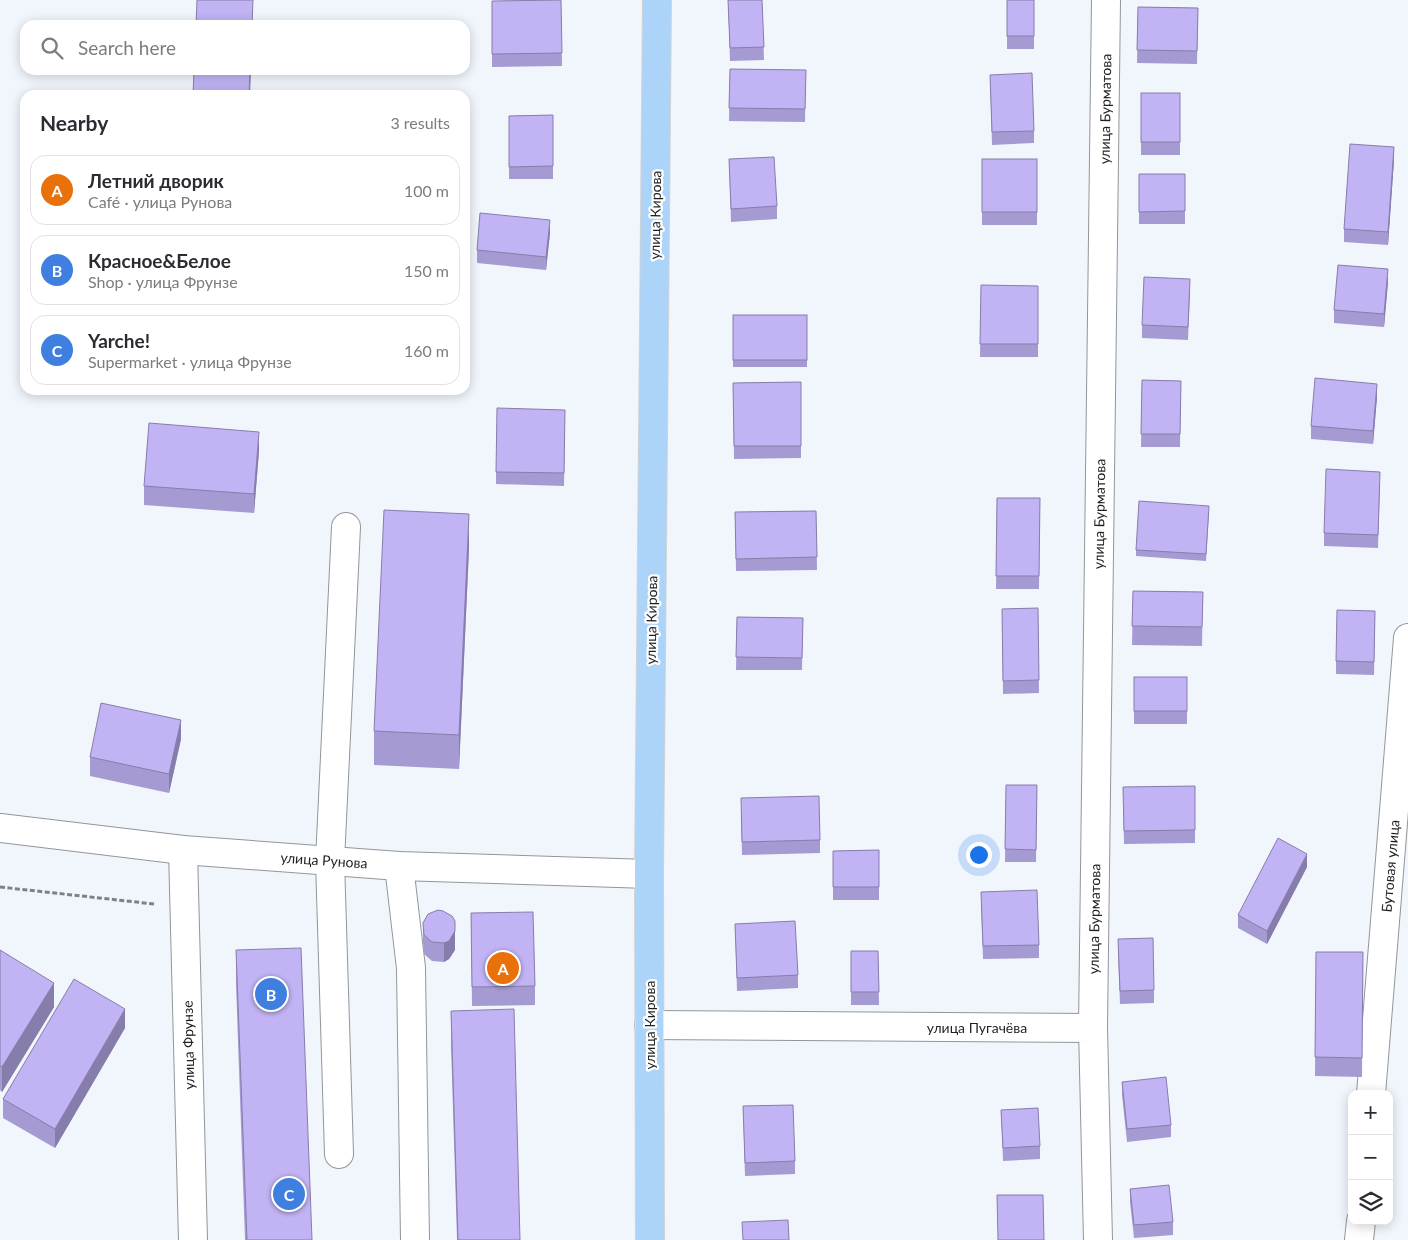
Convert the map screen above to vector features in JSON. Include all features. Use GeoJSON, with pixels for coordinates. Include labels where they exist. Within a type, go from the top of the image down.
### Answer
{"type":"FeatureCollection","features":[{"type":"Feature","properties":{"kind":"main road","name":"улица Кирова"},"geometry":{"type":"LineString","coordinates":[[650,1240],[649,874],[657,0]]}},
{"type":"Feature","properties":{"kind":"street","name":"улица Бурматова"},"geometry":{"type":"LineString","coordinates":[[1093,1028],[1106,0]]}},
{"type":"Feature","properties":{"kind":"street"},"geometry":{"type":"LineString","coordinates":[[339,1154],[330,861],[346,528]]}},
{"type":"Feature","properties":{"kind":"street","name":"Бутовая улица"},"geometry":{"type":"LineString","coordinates":[[1371,1090],[1408,638]]}},
{"type":"Feature","properties":{"kind":"street","name":"улица Рунова"},"geometry":{"type":"LineString","coordinates":[[0,828],[183,850],[399,866],[649,874]]}},
{"type":"Feature","properties":{"kind":"street","name":"улица Фрунзе"},"geometry":{"type":"LineString","coordinates":[[183,850],[193,1240]]}},
{"type":"Feature","properties":{"kind":"street"},"geometry":{"type":"LineString","coordinates":[[399,866],[411,968],[415,1240]]}},
{"type":"Feature","properties":{"kind":"street","name":"улица Пугачёва"},"geometry":{"type":"LineString","coordinates":[[649,1025],[1093,1028]]}},
{"type":"Feature","properties":{"kind":"street"},"geometry":{"type":"LineString","coordinates":[[1093,1028],[1098,1240]]}},
{"type":"Feature","properties":{"kind":"street"},"geometry":{"type":"LineString","coordinates":[[1359,1240],[1361,1225]]}},
{"type":"Feature","properties":{"kind":"path"},"geometry":{"type":"LineString","coordinates":[[0,887],[185,908]]}},
{"type":"Feature","properties":{"kind":"building"},"geometry":{"type":"Polygon","coordinates":[[[197,0],[253,0],[252,20],[196,20],[197,0]]]}},
{"type":"Feature","properties":{"kind":"building"},"geometry":{"type":"Polygon","coordinates":[[[561,0],[562,53],[492,54],[492,1],[561,0]]]}},
{"type":"Feature","properties":{"kind":"building"},"geometry":{"type":"Polygon","coordinates":[[[728,0],[762,0],[764,47],[730,48],[728,0]]]}},
{"type":"Feature","properties":{"kind":"building"},"geometry":{"type":"Polygon","coordinates":[[[1007,0],[1034,0],[1034,36],[1007,36],[1007,0]]]}},
{"type":"Feature","properties":{"kind":"building"},"geometry":{"type":"Polygon","coordinates":[[[1138,7],[1198,8],[1197,51],[1137,50],[1138,7]]]}},
{"type":"Feature","properties":{"kind":"building"},"geometry":{"type":"Polygon","coordinates":[[[730,69],[806,70],[805,109],[729,108],[730,69]]]}},
{"type":"Feature","properties":{"kind":"building"},"geometry":{"type":"Polygon","coordinates":[[[1032,73],[1034,131],[992,132],[990,75],[1032,73]]]}},
{"type":"Feature","properties":{"kind":"building"},"geometry":{"type":"Polygon","coordinates":[[[194,75],[250,75],[249,90],[193,90],[194,75]]]}},
{"type":"Feature","properties":{"kind":"building"},"geometry":{"type":"Polygon","coordinates":[[[1141,93],[1180,93],[1180,142],[1141,142],[1141,93]]]}},
{"type":"Feature","properties":{"kind":"building"},"geometry":{"type":"Polygon","coordinates":[[[553,115],[553,166],[509,167],[509,116],[553,115]]]}},
{"type":"Feature","properties":{"kind":"building"},"geometry":{"type":"Polygon","coordinates":[[[1350,144],[1394,147],[1388,232],[1344,229],[1350,144]]]}},
{"type":"Feature","properties":{"kind":"building"},"geometry":{"type":"Polygon","coordinates":[[[774,157],[777,206],[731,209],[729,159],[774,157]]]}},
{"type":"Feature","properties":{"kind":"building"},"geometry":{"type":"Polygon","coordinates":[[[982,159],[1037,159],[1037,212],[982,212],[982,159]]]}},
{"type":"Feature","properties":{"kind":"building"},"geometry":{"type":"Polygon","coordinates":[[[1139,174],[1185,174],[1185,211],[1139,212],[1139,174]]]}},
{"type":"Feature","properties":{"kind":"building"},"geometry":{"type":"Polygon","coordinates":[[[480,213],[550,220],[546,257],[477,250],[480,213]]]}},
{"type":"Feature","properties":{"kind":"building"},"geometry":{"type":"Polygon","coordinates":[[[1338,265],[1388,269],[1384,314],[1334,310],[1338,265]]]}},
{"type":"Feature","properties":{"kind":"building"},"geometry":{"type":"Polygon","coordinates":[[[1144,277],[1190,279],[1188,327],[1142,325],[1144,277]]]}},
{"type":"Feature","properties":{"kind":"building"},"geometry":{"type":"Polygon","coordinates":[[[981,285],[1038,286],[1038,344],[980,344],[981,285]]]}},
{"type":"Feature","properties":{"kind":"building"},"geometry":{"type":"Polygon","coordinates":[[[733,315],[807,315],[807,360],[733,360],[733,315]]]}},
{"type":"Feature","properties":{"kind":"building"},"geometry":{"type":"Polygon","coordinates":[[[1315,378],[1377,384],[1373,431],[1311,426],[1315,378]]]}},
{"type":"Feature","properties":{"kind":"building"},"geometry":{"type":"Polygon","coordinates":[[[1142,380],[1181,381],[1180,434],[1141,434],[1142,380]]]}},
{"type":"Feature","properties":{"kind":"building"},"geometry":{"type":"Polygon","coordinates":[[[801,382],[801,446],[734,446],[733,383],[801,382]]]}},
{"type":"Feature","properties":{"kind":"building"},"geometry":{"type":"Polygon","coordinates":[[[497,408],[565,410],[564,473],[496,472],[497,408]]]}},
{"type":"Feature","properties":{"kind":"building"},"geometry":{"type":"Polygon","coordinates":[[[149,423],[259,432],[254,494],[144,486],[149,423]]]}},
{"type":"Feature","properties":{"kind":"building"},"geometry":{"type":"Polygon","coordinates":[[[1326,469],[1380,472],[1378,535],[1324,533],[1326,469]]]}},
{"type":"Feature","properties":{"kind":"building"},"geometry":{"type":"Polygon","coordinates":[[[997,498],[1040,498],[1039,576],[996,576],[997,498]]]}},
{"type":"Feature","properties":{"kind":"building"},"geometry":{"type":"Polygon","coordinates":[[[1139,501],[1209,506],[1206,554],[1136,550],[1139,501]]]}},
{"type":"Feature","properties":{"kind":"building"},"geometry":{"type":"Polygon","coordinates":[[[384,510],[469,514],[459,735],[374,731],[384,510]]]}},
{"type":"Feature","properties":{"kind":"building"},"geometry":{"type":"Polygon","coordinates":[[[816,511],[817,557],[736,559],[735,512],[816,511]]]}},
{"type":"Feature","properties":{"kind":"building"},"geometry":{"type":"Polygon","coordinates":[[[1133,591],[1203,592],[1202,627],[1132,626],[1133,591]]]}},
{"type":"Feature","properties":{"kind":"building"},"geometry":{"type":"Polygon","coordinates":[[[1038,608],[1039,680],[1003,681],[1002,609],[1038,608]]]}},
{"type":"Feature","properties":{"kind":"building"},"geometry":{"type":"Polygon","coordinates":[[[1337,610],[1375,611],[1374,662],[1336,661],[1337,610]]]}},
{"type":"Feature","properties":{"kind":"building"},"geometry":{"type":"Polygon","coordinates":[[[737,617],[803,618],[802,658],[736,657],[737,617]]]}},
{"type":"Feature","properties":{"kind":"building"},"geometry":{"type":"Polygon","coordinates":[[[1134,677],[1187,677],[1187,711],[1134,711],[1134,677]]]}},
{"type":"Feature","properties":{"kind":"building"},"geometry":{"type":"Polygon","coordinates":[[[101,703],[181,720],[169,774],[90,757],[101,703]]]}},
{"type":"Feature","properties":{"kind":"building"},"geometry":{"type":"Polygon","coordinates":[[[1006,785],[1037,785],[1036,850],[1005,849],[1006,785]]]}},
{"type":"Feature","properties":{"kind":"building"},"geometry":{"type":"Polygon","coordinates":[[[1195,786],[1195,830],[1124,831],[1123,787],[1195,786]]]}},
{"type":"Feature","properties":{"kind":"building"},"geometry":{"type":"Polygon","coordinates":[[[819,796],[820,840],[742,842],[741,798],[819,796]]]}},
{"type":"Feature","properties":{"kind":"building"},"geometry":{"type":"Polygon","coordinates":[[[1278,838],[1307,854],[1267,931],[1238,915],[1278,838]]]}},
{"type":"Feature","properties":{"kind":"building"},"geometry":{"type":"Polygon","coordinates":[[[879,850],[879,887],[833,887],[833,851],[879,850]]]}},
{"type":"Feature","properties":{"kind":"building"},"geometry":{"type":"Polygon","coordinates":[[[1037,890],[1039,945],[983,946],[981,892],[1037,890]]]}},
{"type":"Feature","properties":{"kind":"building"},"geometry":{"type":"Polygon","coordinates":[[[438,910],[452,916],[455,921],[455,931],[449,941],[444,943],[432,942],[424,935],[423,923],[428,914],[438,910]]]}},
{"type":"Feature","properties":{"kind":"building"},"geometry":{"type":"Polygon","coordinates":[[[533,912],[535,986],[472,987],[471,913],[533,912]]]}},
{"type":"Feature","properties":{"kind":"building"},"geometry":{"type":"Polygon","coordinates":[[[795,921],[798,975],[737,978],[735,924],[795,921]]]}},
{"type":"Feature","properties":{"kind":"building"},"geometry":{"type":"Polygon","coordinates":[[[1153,938],[1154,990],[1120,991],[1118,939],[1153,938]]]}},
{"type":"Feature","properties":{"kind":"building"},"geometry":{"type":"Polygon","coordinates":[[[301,948],[312,1240],[247,1240],[236,950],[301,948]]]}},
{"type":"Feature","properties":{"kind":"building"},"geometry":{"type":"Polygon","coordinates":[[[0,950],[54,983],[2,1067],[0,1066],[0,950]]]}},
{"type":"Feature","properties":{"kind":"building"},"geometry":{"type":"Polygon","coordinates":[[[851,951],[878,951],[879,992],[851,992],[851,951]]]}},
{"type":"Feature","properties":{"kind":"building"},"geometry":{"type":"Polygon","coordinates":[[[1316,952],[1363,952],[1362,1058],[1315,1057],[1316,952]]]}},
{"type":"Feature","properties":{"kind":"building"},"geometry":{"type":"Polygon","coordinates":[[[74,979],[125,1009],[55,1129],[3,1099],[74,979]]]}},
{"type":"Feature","properties":{"kind":"building"},"geometry":{"type":"Polygon","coordinates":[[[514,1009],[520,1240],[458,1240],[451,1011],[514,1009]]]}},
{"type":"Feature","properties":{"kind":"building"},"geometry":{"type":"Polygon","coordinates":[[[1166,1077],[1171,1125],[1127,1129],[1122,1082],[1166,1077]]]}},
{"type":"Feature","properties":{"kind":"building"},"geometry":{"type":"Polygon","coordinates":[[[793,1105],[795,1161],[745,1163],[743,1106],[793,1105]]]}},
{"type":"Feature","properties":{"kind":"building"},"geometry":{"type":"Polygon","coordinates":[[[1038,1108],[1040,1146],[1003,1148],[1001,1110],[1038,1108]]]}},
{"type":"Feature","properties":{"kind":"building"},"geometry":{"type":"Polygon","coordinates":[[[1169,1185],[1173,1222],[1134,1225],[1130,1189],[1169,1185]]]}},
{"type":"Feature","properties":{"kind":"building"},"geometry":{"type":"Polygon","coordinates":[[[997,1195],[1043,1195],[1044,1240],[998,1240],[997,1195]]]}},
{"type":"Feature","properties":{"kind":"building"},"geometry":{"type":"Polygon","coordinates":[[[788,1220],[789,1240],[743,1240],[742,1222],[788,1220]]]}},
{"type":"Feature","properties":{"kind":"place","name":"Летний дворик"},"geometry":{"type":"Point","coordinates":[503,968]}},
{"type":"Feature","properties":{"kind":"place","name":"Красное&Белое"},"geometry":{"type":"Point","coordinates":[271,994]}},
{"type":"Feature","properties":{"kind":"place","name":"Yarche!"},"geometry":{"type":"Point","coordinates":[289,1194]}}]}
